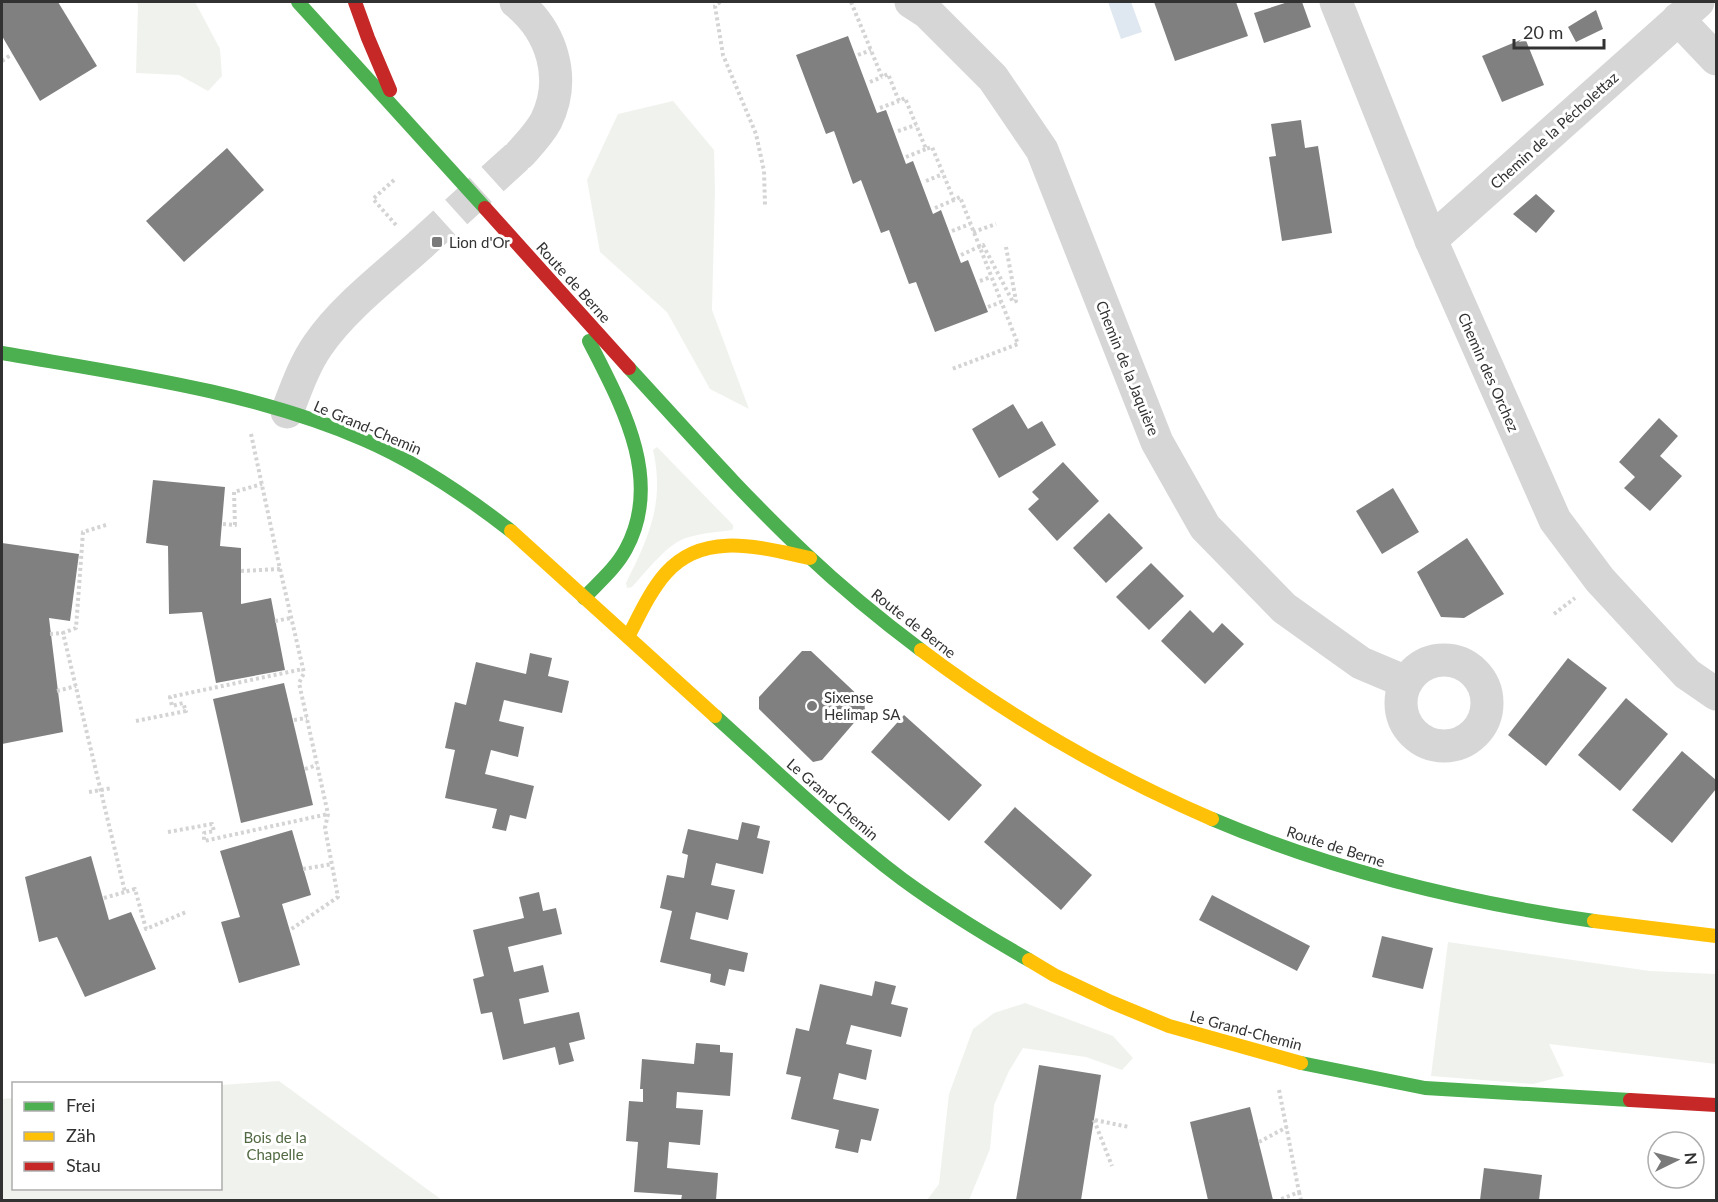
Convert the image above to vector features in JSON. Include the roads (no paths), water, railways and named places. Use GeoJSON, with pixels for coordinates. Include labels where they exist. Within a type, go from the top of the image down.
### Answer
{"type":"FeatureCollection","features":[{"type":"Feature","properties":{"kind":"main road","name":"Route de Berne"},"geometry":{"type":"LineString","coordinates":[[298,2],[750,500],[853,596],[944,668],[1035,729],[1120,776],[1210,818],[1272,843],[1339,866],[1474,902],[1616,925],[1716,936]]}},
{"type":"Feature","properties":{"kind":"main road"},"geometry":{"type":"LineString","coordinates":[[355,2],[402,116]]}},
{"type":"Feature","properties":{"kind":"main road"},"geometry":{"type":"LineString","coordinates":[[571,304],[625,417],[637,452],[642,485],[639,511],[627,546],[617,563],[585,598]]}},
{"type":"Feature","properties":{"kind":"main road","name":"Le Grand-Chemin"},"geometry":{"type":"LineString","coordinates":[[2,354],[128,375],[287,412],[377,446],[417,466],[457,490],[512,532],[840,829],[901,878],[965,923],[1054,975],[1121,1006],[1169,1026],[1280,1057],[1425,1088],[1716,1105]]}},
{"type":"Feature","properties":{"kind":"main road"},"geometry":{"type":"LineString","coordinates":[[628,637],[658,584],[668,571],[692,552],[717,545],[740,545],[810,558]]}},
{"type":"Feature","properties":{"kind":"street"},"geometry":{"type":"LineString","coordinates":[[516,2],[539,24],[548,40],[555,66],[550,109],[545,122],[520,154]]}},
{"type":"Feature","properties":{"kind":"street","name":"Chemin de la Jaquière"},"geometry":{"type":"LineString","coordinates":[[911,2],[928,13],[993,78],[1042,150],[1157,442],[1204,527],[1284,608],[1361,663],[1406,682]]}},
{"type":"Feature","properties":{"kind":"street","name":"Chemin des Orchez"},"geometry":{"type":"LineString","coordinates":[[1336,2],[1431,240],[1555,520],[1600,580],[1687,674],[1716,694]]}},
{"type":"Feature","properties":{"kind":"street","name":"Chemin de la Pécholettaz"},"geometry":{"type":"LineString","coordinates":[[1431,240],[1688,10],[1716,58]]}},
{"type":"Feature","properties":{"kind":"street"},"geometry":{"type":"LineString","coordinates":[[287,412],[297,386],[318,345],[410,236]]}},
{"type":"Feature","properties":{"kind":"tunnel"},"geometry":{"type":"LineString","coordinates":[[420,245],[520,154]]}},
{"type":"Feature","properties":{"kind":"place","name":"Lion d'Or"},"geometry":{"type":"Point","coordinates":[437,242]}},
{"type":"Feature","properties":{"kind":"place","name":"Sixense Helimap SA"},"geometry":{"type":"Point","coordinates":[812,706]}},
{"type":"Feature","properties":{"kind":"park label","name":"Bois de la Chapelle"},"geometry":{"type":"Point","coordinates":[275,1146]}}]}
